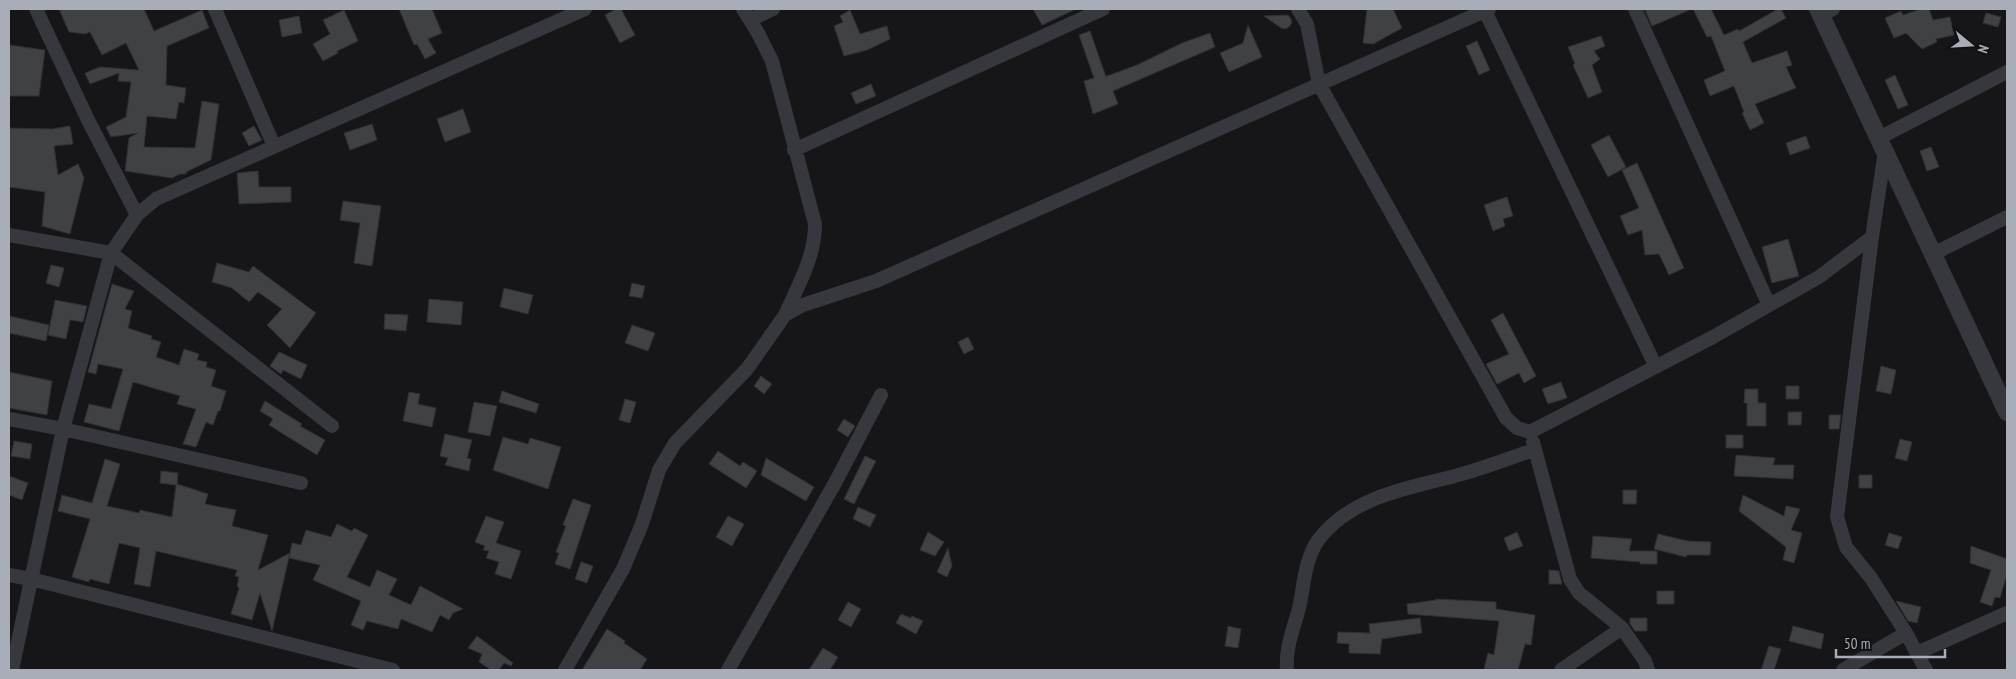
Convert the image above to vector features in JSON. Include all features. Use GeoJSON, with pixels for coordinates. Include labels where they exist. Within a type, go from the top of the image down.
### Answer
{"type":"FeatureCollection","features":[{"type":"Feature","properties":{"kind":"street"},"geometry":{"type":"LineString","coordinates":[[36,9],[88,120],[137,215]]}},
{"type":"Feature","properties":{"kind":"street"},"geometry":{"type":"LineString","coordinates":[[215,9],[274,146]]}},
{"type":"Feature","properties":{"kind":"street"},"geometry":{"type":"LineString","coordinates":[[12,670],[63,429],[111,253],[137,215],[156,199],[585,9]]}},
{"type":"Feature","properties":{"kind":"street"},"geometry":{"type":"LineString","coordinates":[[565,670],[630,554],[642,524],[656,478],[666,456],[675,443],[747,369],[784,315],[810,258],[814,236],[813,212],[794,150],[772,61],[746,14],[774,9]]}},
{"type":"Feature","properties":{"kind":"street"},"geometry":{"type":"LineString","coordinates":[[794,150],[1103,9]]}},
{"type":"Feature","properties":{"kind":"street"},"geometry":{"type":"LineString","coordinates":[[1298,9],[1307,24],[1319,84],[1506,418],[1517,428],[1530,432],[1656,367],[1819,277],[1872,236]]}},
{"type":"Feature","properties":{"kind":"street"},"geometry":{"type":"LineString","coordinates":[[1635,9],[1769,305]]}},
{"type":"Feature","properties":{"kind":"street"},"geometry":{"type":"LineString","coordinates":[[784,315],[803,305],[876,281],[1487,10],[1656,367]]}},
{"type":"Feature","properties":{"kind":"street"},"geometry":{"type":"LineString","coordinates":[[1824,11],[1882,145],[2007,412]]}},
{"type":"Feature","properties":{"kind":"street"},"geometry":{"type":"LineString","coordinates":[[1882,145],[2007,72]]}},
{"type":"Feature","properties":{"kind":"street"},"geometry":{"type":"LineString","coordinates":[[1882,145],[1837,517],[1846,547],[1871,578],[1906,633],[1926,670]]}},
{"type":"Feature","properties":{"kind":"street"},"geometry":{"type":"LineString","coordinates":[[1933,254],[2007,218]]}},
{"type":"Feature","properties":{"kind":"street"},"geometry":{"type":"LineString","coordinates":[[9,235],[111,253],[332,426]]}},
{"type":"Feature","properties":{"kind":"street"},"geometry":{"type":"LineString","coordinates":[[728,670],[835,483],[882,395]]}},
{"type":"Feature","properties":{"kind":"street"},"geometry":{"type":"LineString","coordinates":[[9,419],[63,429],[301,483]]}},
{"type":"Feature","properties":{"kind":"street"},"geometry":{"type":"LineString","coordinates":[[1530,432],[1570,579],[1578,593],[1622,628],[1645,661],[1648,670]]}},
{"type":"Feature","properties":{"kind":"street"},"geometry":{"type":"LineString","coordinates":[[1287,670],[1287,649],[1299,607],[1310,556],[1319,539],[1334,523],[1381,496],[1414,485],[1448,478],[1534,450]]}},
{"type":"Feature","properties":{"kind":"street"},"geometry":{"type":"LineString","coordinates":[[9,575],[393,670]]}},
{"type":"Feature","properties":{"kind":"street"},"geometry":{"type":"LineString","coordinates":[[1917,653],[2007,613]]}},
{"type":"Feature","properties":{"kind":"street"},"geometry":{"type":"LineString","coordinates":[[1561,670],[1622,628]]}},
{"type":"Feature","properties":{"kind":"street"},"geometry":{"type":"LineString","coordinates":[[1842,670],[1906,633]]}},
{"type":"Feature","properties":{"kind":"building"},"geometry":{"type":"Polygon","coordinates":[[[59,9],[144,9],[154,31],[202,10],[209,28],[167,46],[166,85],[186,88],[184,103],[179,102],[176,119],[147,116],[144,147],[195,148],[202,101],[219,104],[211,160],[186,172],[186,174],[180,174],[172,178],[125,171],[129,138],[138,133],[111,137],[106,127],[126,117],[131,82],[118,81],[119,73],[90,84],[85,73],[100,67],[139,70],[126,43],[102,55],[90,32],[85,34],[69,32],[59,9]]]}},
{"type":"Feature","properties":{"kind":"building"},"geometry":{"type":"Polygon","coordinates":[[[399,9],[432,9],[442,33],[428,39],[436,53],[425,59],[417,44],[414,45],[399,9]]]}},
{"type":"Feature","properties":{"kind":"building"},"geometry":{"type":"Polygon","coordinates":[[[616,9],[621,9],[635,35],[620,43],[605,15],[616,9]]]}},
{"type":"Feature","properties":{"kind":"building"},"geometry":{"type":"Polygon","coordinates":[[[1033,9],[1076,9],[1042,25],[1033,9]]]}},
{"type":"Feature","properties":{"kind":"building"},"geometry":{"type":"Polygon","coordinates":[[[1367,9],[1393,9],[1402,28],[1373,44],[1363,43],[1367,9]]]}},
{"type":"Feature","properties":{"kind":"building"},"geometry":{"type":"Polygon","coordinates":[[[1692,9],[1652,26],[1645,10],[1692,9]]]}},
{"type":"Feature","properties":{"kind":"building"},"geometry":{"type":"Polygon","coordinates":[[[1693,9],[1711,9],[1724,35],[1738,29],[1739,31],[1781,9],[1786,18],[1743,42],[1752,63],[1787,51],[1792,65],[1786,67],[1796,88],[1755,104],[1764,123],[1750,130],[1742,113],[1744,112],[1734,86],[1710,96],[1704,80],[1725,71],[1711,36],[1707,37],[1693,9]]]}},
{"type":"Feature","properties":{"kind":"building"},"geometry":{"type":"Polygon","coordinates":[[[1921,9],[1929,9],[1933,20],[1950,17],[1954,35],[1936,39],[1937,42],[1922,49],[1906,33],[1894,38],[1885,18],[1901,11],[1903,15],[1921,9]]]}},
{"type":"Feature","properties":{"kind":"building"},"geometry":{"type":"Polygon","coordinates":[[[344,10],[358,41],[337,51],[338,53],[323,61],[313,44],[330,34],[323,20],[344,10]]]}},
{"type":"Feature","properties":{"kind":"building"},"geometry":{"type":"Polygon","coordinates":[[[850,10],[860,34],[887,26],[890,39],[867,50],[844,56],[834,26],[843,22],[840,16],[850,10]]]}},
{"type":"Feature","properties":{"kind":"building"},"geometry":{"type":"Polygon","coordinates":[[[1986,13],[2001,17],[1998,27],[1983,23],[1986,13]]]}},
{"type":"Feature","properties":{"kind":"building"},"geometry":{"type":"Polygon","coordinates":[[[1287,15],[1292,22],[1286,29],[1281,28],[1264,16],[1287,15]]]}},
{"type":"Feature","properties":{"kind":"building"},"geometry":{"type":"Polygon","coordinates":[[[299,16],[302,33],[282,37],[279,20],[299,16]]]}},
{"type":"Feature","properties":{"kind":"building"},"geometry":{"type":"Polygon","coordinates":[[[1248,25],[1262,57],[1229,72],[1220,53],[1243,43],[1248,25]]]}},
{"type":"Feature","properties":{"kind":"building"},"geometry":{"type":"Polygon","coordinates":[[[1090,31],[1106,77],[1107,75],[1137,65],[1182,43],[1210,33],[1215,47],[1113,91],[1118,104],[1093,114],[1084,81],[1094,78],[1079,35],[1090,31]]]}},
{"type":"Feature","properties":{"kind":"building"},"geometry":{"type":"Polygon","coordinates":[[[1601,36],[1605,46],[1594,51],[1600,59],[1592,65],[1602,92],[1588,98],[1573,65],[1575,64],[1568,47],[1601,36]]]}},
{"type":"Feature","properties":{"kind":"building"},"geometry":{"type":"Polygon","coordinates":[[[1477,41],[1490,70],[1479,75],[1466,46],[1477,41]]]}},
{"type":"Feature","properties":{"kind":"building"},"geometry":{"type":"Polygon","coordinates":[[[9,45],[45,50],[39,96],[9,96],[9,45]]]}},
{"type":"Feature","properties":{"kind":"building"},"geometry":{"type":"Polygon","coordinates":[[[1895,75],[1908,105],[1898,109],[1885,80],[1895,75]]]}},
{"type":"Feature","properties":{"kind":"building"},"geometry":{"type":"Polygon","coordinates":[[[871,84],[876,96],[856,104],[851,93],[871,84]]]}},
{"type":"Feature","properties":{"kind":"building"},"geometry":{"type":"Polygon","coordinates":[[[463,109],[471,132],[445,142],[437,119],[463,109]]]}},
{"type":"Feature","properties":{"kind":"building"},"geometry":{"type":"Polygon","coordinates":[[[372,124],[377,140],[350,150],[344,133],[372,124]]]}},
{"type":"Feature","properties":{"kind":"building"},"geometry":{"type":"Polygon","coordinates":[[[70,126],[73,144],[54,146],[58,175],[78,164],[84,178],[70,234],[42,226],[45,192],[9,187],[9,128],[52,129],[70,126]]]}},
{"type":"Feature","properties":{"kind":"building"},"geometry":{"type":"Polygon","coordinates":[[[254,126],[262,140],[249,146],[242,133],[254,126]]]}},
{"type":"Feature","properties":{"kind":"building"},"geometry":{"type":"Polygon","coordinates":[[[1609,135],[1626,167],[1608,177],[1591,145],[1609,135]]]}},
{"type":"Feature","properties":{"kind":"building"},"geometry":{"type":"Polygon","coordinates":[[[1806,136],[1810,148],[1790,155],[1786,143],[1806,136]]]}},
{"type":"Feature","properties":{"kind":"building"},"geometry":{"type":"Polygon","coordinates":[[[1931,147],[1939,167],[1927,171],[1920,151],[1931,147]]]}},
{"type":"Feature","properties":{"kind":"building"},"geometry":{"type":"Polygon","coordinates":[[[1637,163],[1684,268],[1669,275],[1659,254],[1645,255],[1642,230],[1628,235],[1620,216],[1639,208],[1622,170],[1637,163]]]}},
{"type":"Feature","properties":{"kind":"building"},"geometry":{"type":"Polygon","coordinates":[[[258,171],[259,187],[291,187],[291,202],[239,204],[237,173],[258,171]]]}},
{"type":"Feature","properties":{"kind":"building"},"geometry":{"type":"Polygon","coordinates":[[[1507,197],[1513,216],[1503,219],[1505,226],[1493,231],[1484,205],[1507,197]]]}},
{"type":"Feature","properties":{"kind":"building"},"geometry":{"type":"Polygon","coordinates":[[[343,201],[381,206],[372,266],[354,263],[360,223],[340,220],[343,201]]]}},
{"type":"Feature","properties":{"kind":"building"},"geometry":{"type":"Polygon","coordinates":[[[1788,239],[1799,276],[1772,283],[1762,247],[1788,239]]]}},
{"type":"Feature","properties":{"kind":"building"},"geometry":{"type":"Polygon","coordinates":[[[217,263],[249,272],[253,266],[316,313],[290,348],[267,325],[282,309],[258,292],[249,302],[232,288],[212,282],[217,263]]]}},
{"type":"Feature","properties":{"kind":"building"},"geometry":{"type":"Polygon","coordinates":[[[51,265],[64,268],[59,287],[46,283],[51,265]]]}},
{"type":"Feature","properties":{"kind":"building"},"geometry":{"type":"Polygon","coordinates":[[[632,283],[645,286],[642,298],[629,296],[632,283]]]}},
{"type":"Feature","properties":{"kind":"building"},"geometry":{"type":"Polygon","coordinates":[[[112,284],[134,291],[125,309],[132,311],[128,328],[152,336],[151,339],[161,342],[156,357],[179,365],[184,349],[199,354],[197,360],[207,362],[206,367],[216,370],[211,386],[226,391],[220,411],[218,411],[213,425],[206,422],[196,447],[183,444],[196,409],[177,404],[180,396],[133,382],[119,431],[84,422],[89,404],[111,409],[123,369],[98,364],[96,374],[88,372],[112,284]]]}},
{"type":"Feature","properties":{"kind":"building"},"geometry":{"type":"Polygon","coordinates":[[[504,288],[533,295],[528,314],[500,307],[504,288]]]}},
{"type":"Feature","properties":{"kind":"building"},"geometry":{"type":"Polygon","coordinates":[[[429,299],[463,302],[461,325],[427,322],[429,299]]]}},
{"type":"Feature","properties":{"kind":"building"},"geometry":{"type":"Polygon","coordinates":[[[55,300],[87,306],[83,322],[70,320],[66,339],[48,335],[55,300]]]}},
{"type":"Feature","properties":{"kind":"building"},"geometry":{"type":"Polygon","coordinates":[[[1503,313],[1536,376],[1524,383],[1519,373],[1497,384],[1486,364],[1509,354],[1491,320],[1503,313]]]}},
{"type":"Feature","properties":{"kind":"building"},"geometry":{"type":"Polygon","coordinates":[[[385,314],[408,315],[406,331],[384,329],[385,314]]]}},
{"type":"Feature","properties":{"kind":"building"},"geometry":{"type":"Polygon","coordinates":[[[9,316],[49,325],[46,341],[9,333],[9,316]]]}},
{"type":"Feature","properties":{"kind":"building"},"geometry":{"type":"Polygon","coordinates":[[[632,325],[655,333],[648,351],[625,343],[632,325]]]}},
{"type":"Feature","properties":{"kind":"building"},"geometry":{"type":"Polygon","coordinates":[[[968,337],[974,349],[964,354],[958,342],[968,337]]]}},
{"type":"Feature","properties":{"kind":"building"},"geometry":{"type":"Polygon","coordinates":[[[279,352],[307,365],[301,379],[283,370],[281,374],[270,366],[279,352]]]}},
{"type":"Feature","properties":{"kind":"building"},"geometry":{"type":"Polygon","coordinates":[[[1881,366],[1896,370],[1891,394],[1876,391],[1881,366]]]}},
{"type":"Feature","properties":{"kind":"building"},"geometry":{"type":"Polygon","coordinates":[[[9,372],[52,381],[47,415],[9,408],[9,372]]]}},
{"type":"Feature","properties":{"kind":"building"},"geometry":{"type":"Polygon","coordinates":[[[761,376],[772,384],[764,394],[754,386],[761,376]]]}},
{"type":"Feature","properties":{"kind":"building"},"geometry":{"type":"Polygon","coordinates":[[[1561,382],[1567,398],[1548,404],[1542,389],[1561,382]]]}},
{"type":"Feature","properties":{"kind":"building"},"geometry":{"type":"Polygon","coordinates":[[[1786,386],[1799,386],[1799,399],[1786,399],[1786,386]]]}},
{"type":"Feature","properties":{"kind":"building"},"geometry":{"type":"Polygon","coordinates":[[[1745,389],[1758,389],[1758,403],[1766,403],[1766,426],[1747,426],[1747,403],[1744,403],[1745,389]]]}},
{"type":"Feature","properties":{"kind":"building"},"geometry":{"type":"Polygon","coordinates":[[[502,391],[539,404],[536,413],[499,402],[502,391]]]}},
{"type":"Feature","properties":{"kind":"building"},"geometry":{"type":"Polygon","coordinates":[[[409,392],[420,394],[418,404],[436,408],[432,427],[403,421],[409,392]]]}},
{"type":"Feature","properties":{"kind":"building"},"geometry":{"type":"Polygon","coordinates":[[[625,399],[636,402],[630,423],[619,420],[625,399]]]}},
{"type":"Feature","properties":{"kind":"building"},"geometry":{"type":"Polygon","coordinates":[[[265,401],[302,424],[300,426],[325,440],[317,455],[269,425],[273,419],[260,411],[265,401]]]}},
{"type":"Feature","properties":{"kind":"building"},"geometry":{"type":"Polygon","coordinates":[[[474,402],[497,406],[490,436],[468,432],[474,402]]]}},
{"type":"Feature","properties":{"kind":"building"},"geometry":{"type":"Polygon","coordinates":[[[1788,412],[1802,412],[1801,425],[1788,425],[1788,412]]]}},
{"type":"Feature","properties":{"kind":"building"},"geometry":{"type":"Polygon","coordinates":[[[1829,415],[1841,415],[1839,429],[1829,429],[1829,415]]]}},
{"type":"Feature","properties":{"kind":"building"},"geometry":{"type":"Polygon","coordinates":[[[844,419],[855,426],[848,437],[837,430],[844,419]]]}},
{"type":"Feature","properties":{"kind":"building"},"geometry":{"type":"Polygon","coordinates":[[[445,434],[472,440],[467,458],[471,459],[469,471],[445,465],[448,458],[440,456],[445,434]]]}},
{"type":"Feature","properties":{"kind":"building"},"geometry":{"type":"Polygon","coordinates":[[[1726,435],[1743,435],[1743,448],[1726,448],[1726,435]]]}},
{"type":"Feature","properties":{"kind":"building"},"geometry":{"type":"Polygon","coordinates":[[[503,437],[528,444],[530,438],[561,447],[548,489],[493,470],[503,437]]]}},
{"type":"Feature","properties":{"kind":"building"},"geometry":{"type":"Polygon","coordinates":[[[1900,439],[1912,442],[1907,461],[1895,458],[1900,439]]]}},
{"type":"Feature","properties":{"kind":"building"},"geometry":{"type":"Polygon","coordinates":[[[14,441],[32,444],[30,459],[11,456],[14,441]]]}},
{"type":"Feature","properties":{"kind":"building"},"geometry":{"type":"Polygon","coordinates":[[[718,451],[740,466],[743,462],[757,471],[746,488],[709,464],[718,451]]]}},
{"type":"Feature","properties":{"kind":"building"},"geometry":{"type":"Polygon","coordinates":[[[1736,455],[1775,458],[1773,465],[1794,465],[1793,479],[1734,476],[1736,455]]]}},
{"type":"Feature","properties":{"kind":"building"},"geometry":{"type":"Polygon","coordinates":[[[865,456],[876,461],[854,504],[844,499],[865,456]]]}},
{"type":"Feature","properties":{"kind":"building"},"geometry":{"type":"Polygon","coordinates":[[[766,458],[814,487],[806,501],[761,475],[766,458]]]}},
{"type":"Feature","properties":{"kind":"building"},"geometry":{"type":"Polygon","coordinates":[[[105,459],[120,464],[107,506],[139,513],[140,510],[172,517],[176,485],[160,483],[161,471],[178,473],[177,484],[208,494],[205,504],[236,510],[232,526],[268,535],[258,570],[290,553],[272,631],[260,593],[252,620],[231,614],[239,588],[237,586],[239,577],[235,576],[237,570],[156,551],[150,587],[134,584],[140,548],[119,543],[109,584],[90,579],[89,582],[72,577],[90,519],[58,511],[62,495],[92,503],[105,459]]]}},
{"type":"Feature","properties":{"kind":"building"},"geometry":{"type":"Polygon","coordinates":[[[1859,475],[1872,475],[1872,488],[1859,488],[1859,475]]]}},
{"type":"Feature","properties":{"kind":"building"},"geometry":{"type":"Polygon","coordinates":[[[9,476],[28,483],[22,500],[9,495],[9,476]]]}},
{"type":"Feature","properties":{"kind":"building"},"geometry":{"type":"Polygon","coordinates":[[[1623,490],[1637,490],[1636,504],[1623,504],[1623,490]]]}},
{"type":"Feature","properties":{"kind":"building"},"geometry":{"type":"Polygon","coordinates":[[[1743,495],[1784,516],[1786,506],[1800,509],[1791,530],[1802,533],[1794,563],[1783,560],[1786,547],[1739,511],[1743,495]]]}},
{"type":"Feature","properties":{"kind":"building"},"geometry":{"type":"Polygon","coordinates":[[[573,499],[591,505],[570,569],[555,564],[559,553],[556,552],[566,526],[563,525],[573,499]]]}},
{"type":"Feature","properties":{"kind":"building"},"geometry":{"type":"Polygon","coordinates":[[[858,507],[876,515],[870,527],[853,519],[858,507]]]}},
{"type":"Feature","properties":{"kind":"building"},"geometry":{"type":"Polygon","coordinates":[[[486,516],[504,522],[496,543],[521,551],[511,579],[495,574],[499,562],[486,558],[489,551],[483,550],[485,546],[475,542],[486,516]]]}},
{"type":"Feature","properties":{"kind":"building"},"geometry":{"type":"Polygon","coordinates":[[[728,516],[744,524],[732,546],[716,537],[728,516]]]}},
{"type":"Feature","properties":{"kind":"building"},"geometry":{"type":"Polygon","coordinates":[[[337,524],[352,531],[354,528],[368,535],[347,577],[370,587],[377,570],[397,579],[389,595],[411,605],[420,586],[463,609],[453,613],[449,620],[440,615],[432,632],[401,619],[398,629],[367,621],[363,630],[351,625],[361,601],[313,580],[320,565],[289,558],[292,543],[301,545],[306,530],[331,537],[337,524]]]}},
{"type":"Feature","properties":{"kind":"building"},"geometry":{"type":"Polygon","coordinates":[[[928,532],[944,542],[935,556],[920,550],[928,532]]]}},
{"type":"Feature","properties":{"kind":"building"},"geometry":{"type":"Polygon","coordinates":[[[1517,532],[1523,546],[1509,551],[1504,538],[1517,532]]]}},
{"type":"Feature","properties":{"kind":"building"},"geometry":{"type":"Polygon","coordinates":[[[1889,533],[1902,537],[1898,549],[1885,545],[1889,533]]]}},
{"type":"Feature","properties":{"kind":"building"},"geometry":{"type":"Polygon","coordinates":[[[1658,534],[1688,541],[1711,542],[1710,555],[1687,555],[1686,557],[1654,549],[1658,534]]]}},
{"type":"Feature","properties":{"kind":"building"},"geometry":{"type":"Polygon","coordinates":[[[1593,536],[1632,539],[1629,551],[1657,551],[1657,564],[1640,564],[1640,562],[1591,558],[1593,536]]]}},
{"type":"Feature","properties":{"kind":"building"},"geometry":{"type":"Polygon","coordinates":[[[1971,546],[2007,559],[2007,574],[2000,598],[1995,597],[1992,606],[1980,602],[1991,570],[1970,563],[1971,546]]]}},
{"type":"Feature","properties":{"kind":"building"},"geometry":{"type":"Polygon","coordinates":[[[948,548],[952,566],[947,577],[937,572],[948,548]]]}},
{"type":"Feature","properties":{"kind":"building"},"geometry":{"type":"Polygon","coordinates":[[[581,562],[593,566],[587,583],[575,579],[581,562]]]}},
{"type":"Feature","properties":{"kind":"building"},"geometry":{"type":"Polygon","coordinates":[[[1549,570],[1559,571],[1562,584],[1549,584],[1549,570]]]}},
{"type":"Feature","properties":{"kind":"building"},"geometry":{"type":"Polygon","coordinates":[[[1657,591],[1674,591],[1674,604],[1657,604],[1657,591]]]}},
{"type":"Feature","properties":{"kind":"building"},"geometry":{"type":"Polygon","coordinates":[[[1436,599],[1496,602],[1496,609],[1535,615],[1531,645],[1525,644],[1518,670],[1484,669],[1488,653],[1494,655],[1499,621],[1408,614],[1407,604],[1436,599]]]}},
{"type":"Feature","properties":{"kind":"building"},"geometry":{"type":"Polygon","coordinates":[[[1896,601],[1921,607],[1917,623],[1908,621],[1896,601]]]}},
{"type":"Feature","properties":{"kind":"building"},"geometry":{"type":"Polygon","coordinates":[[[848,602],[861,609],[851,627],[838,620],[848,602]]]}},
{"type":"Feature","properties":{"kind":"building"},"geometry":{"type":"Polygon","coordinates":[[[901,614],[923,621],[916,634],[896,623],[901,614]]]}},
{"type":"Feature","properties":{"kind":"building"},"geometry":{"type":"Polygon","coordinates":[[[1420,618],[1422,633],[1382,639],[1380,654],[1349,653],[1349,644],[1337,643],[1338,632],[1370,633],[1369,624],[1420,618]]]}},
{"type":"Feature","properties":{"kind":"building"},"geometry":{"type":"Polygon","coordinates":[[[1630,618],[1647,618],[1647,631],[1635,631],[1630,624],[1630,618]]]}},
{"type":"Feature","properties":{"kind":"building"},"geometry":{"type":"Polygon","coordinates":[[[1228,626],[1241,629],[1238,648],[1225,646],[1228,626]]]}},
{"type":"Feature","properties":{"kind":"building"},"geometry":{"type":"Polygon","coordinates":[[[1793,626],[1824,634],[1821,649],[1789,641],[1793,626]]]}},
{"type":"Feature","properties":{"kind":"building"},"geometry":{"type":"Polygon","coordinates":[[[607,629],[647,659],[640,670],[582,670],[607,629]]]}},
{"type":"Feature","properties":{"kind":"building"},"geometry":{"type":"Polygon","coordinates":[[[477,636],[513,663],[511,666],[504,663],[499,670],[491,670],[479,662],[482,654],[468,648],[477,636]]]}},
{"type":"Feature","properties":{"kind":"building"},"geometry":{"type":"Polygon","coordinates":[[[1769,646],[1781,649],[1774,670],[1761,670],[1769,646]]]}},
{"type":"Feature","properties":{"kind":"building"},"geometry":{"type":"Polygon","coordinates":[[[823,648],[838,657],[830,670],[809,670],[823,648]]]}}]}
